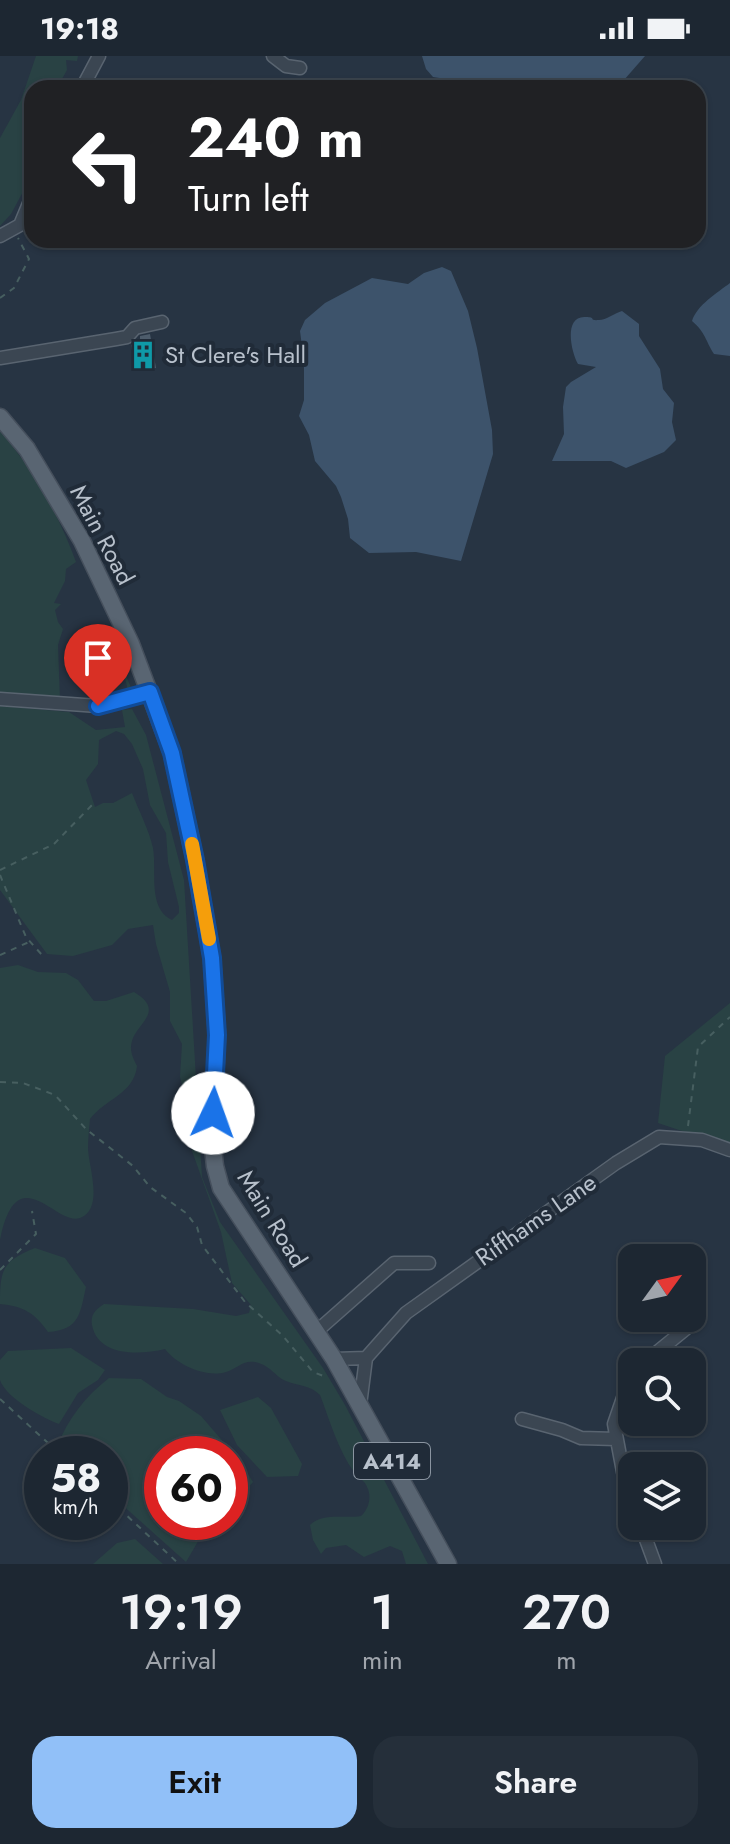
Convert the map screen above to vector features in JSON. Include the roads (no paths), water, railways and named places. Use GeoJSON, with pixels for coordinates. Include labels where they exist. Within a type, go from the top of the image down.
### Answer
{"type":"FeatureCollection","features":[{"type":"Feature","properties":{"kind":"main road","name":"Main Road"},"geometry":{"type":"LineString","coordinates":[[0,417],[27,449],[82,541],[131,644],[172,753],[212,958],[217,1035],[212,1139],[215,1166],[221,1188],[232,1209],[334,1359]]}},
{"type":"Feature","properties":{"kind":"main road","name":"A414"},"geometry":{"type":"LineString","coordinates":[[334,1359],[448,1564]]}},
{"type":"Feature","properties":{"kind":"street"},"geometry":{"type":"LineString","coordinates":[[86,80],[99,56]]}},
{"type":"Feature","properties":{"kind":"street"},"geometry":{"type":"LineString","coordinates":[[273,56],[286,66],[300,68]]}},
{"type":"Feature","properties":{"kind":"street"},"geometry":{"type":"LineString","coordinates":[[0,236],[20,225],[24,215]]}},
{"type":"Feature","properties":{"kind":"street"},"geometry":{"type":"LineString","coordinates":[[0,358],[127,337],[135,328],[162,322]]}},
{"type":"Feature","properties":{"kind":"street"},"geometry":{"type":"LineString","coordinates":[[0,699],[98,706],[150,692]]}},
{"type":"Feature","properties":{"kind":"street","name":"Riffhams Lane"},"geometry":{"type":"LineString","coordinates":[[366,1358],[406,1313],[616,1163],[659,1137],[702,1140],[730,1150]]}},
{"type":"Feature","properties":{"kind":"street"},"geometry":{"type":"LineString","coordinates":[[317,1331],[394,1263],[429,1263]]}},
{"type":"Feature","properties":{"kind":"street"},"geometry":{"type":"LineString","coordinates":[[662,1348],[682,1332]]}},
{"type":"Feature","properties":{"kind":"street"},"geometry":{"type":"LineString","coordinates":[[334,1359],[366,1358],[360,1405]]}},
{"type":"Feature","properties":{"kind":"street"},"geometry":{"type":"LineString","coordinates":[[618,1412],[614,1424],[619,1452]]}},
{"type":"Feature","properties":{"kind":"street"},"geometry":{"type":"LineString","coordinates":[[522,1419],[581,1438],[616,1439]]}},
{"type":"Feature","properties":{"kind":"street"},"geometry":{"type":"LineString","coordinates":[[646,1540],[655,1564]]}},
{"type":"Feature","properties":{"kind":"water"},"geometry":{"type":"Polygon","coordinates":[[[422,56],[645,56],[624,80],[452,80],[433,77],[426,69],[422,56]]]}},
{"type":"Feature","properties":{"kind":"water"},"geometry":{"type":"Polygon","coordinates":[[[442,267],[451,271],[468,311],[492,430],[493,454],[461,561],[416,552],[369,553],[350,538],[341,497],[315,461],[309,435],[299,416],[304,400],[300,331],[305,320],[325,303],[372,278],[408,284],[424,273],[442,267]]]}},
{"type":"Feature","properties":{"kind":"water"},"geometry":{"type":"Polygon","coordinates":[[[730,283],[730,356],[714,354],[703,333],[692,321],[703,305],[730,283]]]}},
{"type":"Feature","properties":{"kind":"water"},"geometry":{"type":"Polygon","coordinates":[[[622,311],[639,324],[639,336],[660,369],[663,389],[674,403],[672,422],[676,440],[664,452],[626,468],[611,461],[552,461],[564,434],[566,387],[596,367],[578,364],[571,343],[574,322],[586,317],[602,320],[622,311]]]}},
{"type":"Feature","properties":{"kind":"place","name":"St Clere's Hall"},"geometry":{"type":"Point","coordinates":[143,355]}}]}
